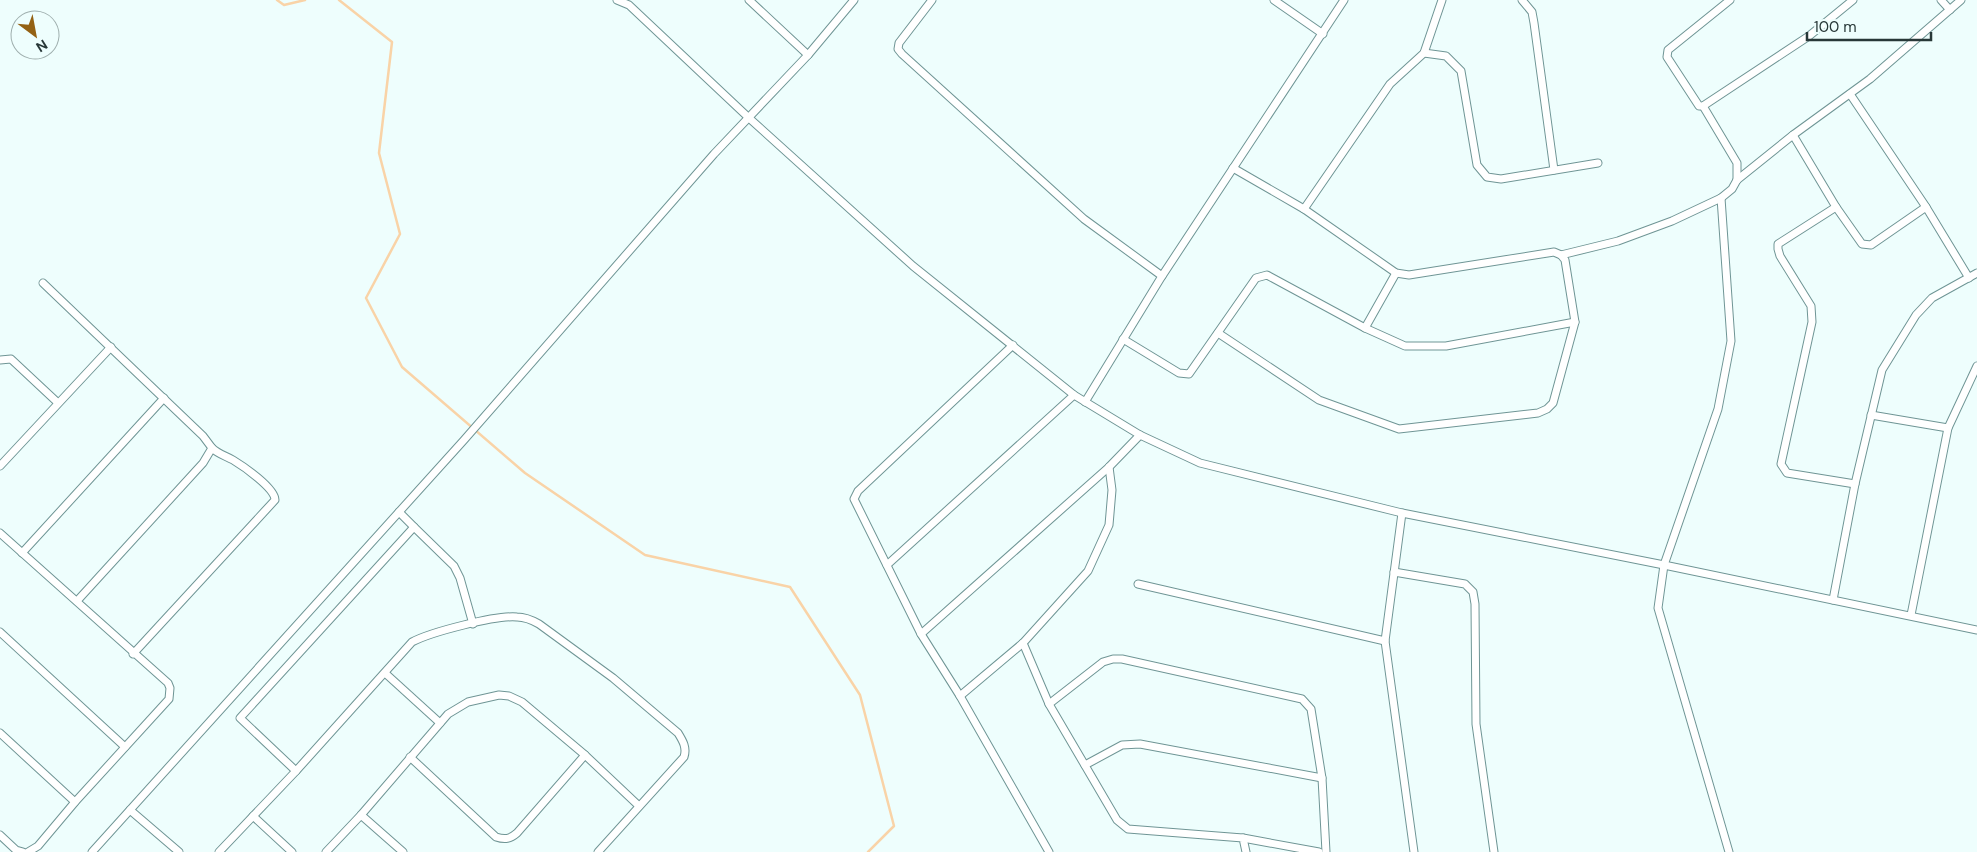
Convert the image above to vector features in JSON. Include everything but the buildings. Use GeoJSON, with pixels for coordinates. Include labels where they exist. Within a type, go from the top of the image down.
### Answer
{"type":"FeatureCollection","features":[{"type":"Feature","properties":{"kind":"street"},"geometry":{"type":"LineString","coordinates":[[617,0],[629,5],[749,118],[914,266],[1074,395],[1140,435],[1200,463],[1402,513],[1911,615],[1977,630]]}},
{"type":"Feature","properties":{"kind":"street"},"geometry":{"type":"LineString","coordinates":[[749,0],[808,54]]}},
{"type":"Feature","properties":{"kind":"street"},"geometry":{"type":"LineString","coordinates":[[92,852],[480,423],[714,154],[808,54],[853,0]]}},
{"type":"Feature","properties":{"kind":"street"},"geometry":{"type":"LineString","coordinates":[[932,0],[899,43],[898,49],[902,54],[1084,219],[1162,276]]}},
{"type":"Feature","properties":{"kind":"street"},"geometry":{"type":"LineString","coordinates":[[1274,0],[1322,34]]}},
{"type":"Feature","properties":{"kind":"street"},"geometry":{"type":"LineString","coordinates":[[1085,402],[1162,276],[1344,0]]}},
{"type":"Feature","properties":{"kind":"street"},"geometry":{"type":"LineString","coordinates":[[1304,209],[1390,84],[1424,53],[1442,0]]}},
{"type":"Feature","properties":{"kind":"street"},"geometry":{"type":"LineString","coordinates":[[1522,0],[1532,12],[1554,170]]}},
{"type":"Feature","properties":{"kind":"street"},"geometry":{"type":"LineString","coordinates":[[1730,0],[1668,50],[1667,57],[1696,105],[1703,106],[1809,36],[1852,0]]}},
{"type":"Feature","properties":{"kind":"street"},"geometry":{"type":"LineString","coordinates":[[1941,0],[1950,10]]}},
{"type":"Feature","properties":{"kind":"street"},"geometry":{"type":"LineString","coordinates":[[1561,255],[1618,241],[1641,233],[1721,198],[1732,189],[1737,180],[1793,135],[1850,94],[1961,0]]}},
{"type":"Feature","properties":{"kind":"street"},"geometry":{"type":"LineString","coordinates":[[1424,53],[1446,56],[1461,71],[1477,165],[1487,177],[1502,179],[1598,163]]}},
{"type":"Feature","properties":{"kind":"street"},"geometry":{"type":"LineString","coordinates":[[1850,94],[1926,207],[1969,278]]}},
{"type":"Feature","properties":{"kind":"street"},"geometry":{"type":"LineString","coordinates":[[1703,106],[1737,163],[1737,180]]}},
{"type":"Feature","properties":{"kind":"street"},"geometry":{"type":"LineString","coordinates":[[1793,135],[1836,206],[1862,244],[1866,246],[1871,245],[1926,207]]}},
{"type":"Feature","properties":{"kind":"street"},"geometry":{"type":"LineString","coordinates":[[1218,333],[1319,400],[1399,429],[1538,413],[1547,409],[1554,403],[1575,322],[1565,260],[1561,255],[1554,252],[1409,275],[1396,273],[1304,209],[1233,168]]}},
{"type":"Feature","properties":{"kind":"street"},"geometry":{"type":"LineString","coordinates":[[1721,198],[1731,341],[1718,409],[1664,565],[1658,608],[1730,852]]}},
{"type":"Feature","properties":{"kind":"street"},"geometry":{"type":"LineString","coordinates":[[1836,206],[1778,244],[1780,256],[1813,312],[1781,464],[1787,474],[1855,484]]}},
{"type":"Feature","properties":{"kind":"street"},"geometry":{"type":"LineString","coordinates":[[1365,328],[1396,273]]}},
{"type":"Feature","properties":{"kind":"street"},"geometry":{"type":"LineString","coordinates":[[1833,600],[1855,484],[1882,370],[1916,315],[1932,298],[1977,273]]}},
{"type":"Feature","properties":{"kind":"street"},"geometry":{"type":"LineString","coordinates":[[1123,339],[1179,373],[1189,374],[1256,278],[1267,275],[1365,328],[1405,346],[1446,346],[1575,322]]}},
{"type":"Feature","properties":{"kind":"street"},"geometry":{"type":"LineString","coordinates":[[43,284],[111,346],[203,436],[217,453],[249,471],[273,492],[275,500],[133,654]]}},
{"type":"Feature","properties":{"kind":"street"},"geometry":{"type":"LineString","coordinates":[[1013,345],[858,491],[854,499],[921,634],[960,696],[1049,852]]}},
{"type":"Feature","properties":{"kind":"street"},"geometry":{"type":"LineString","coordinates":[[0,466],[57,402],[111,346]]}},
{"type":"Feature","properties":{"kind":"street"},"geometry":{"type":"LineString","coordinates":[[0,360],[11,360],[57,402]]}},
{"type":"Feature","properties":{"kind":"street"},"geometry":{"type":"LineString","coordinates":[[1911,615],[1948,428],[1977,366]]}},
{"type":"Feature","properties":{"kind":"street"},"geometry":{"type":"LineString","coordinates":[[887,565],[1074,395]]}},
{"type":"Feature","properties":{"kind":"street"},"geometry":{"type":"LineString","coordinates":[[22,553],[164,398]]}},
{"type":"Feature","properties":{"kind":"street"},"geometry":{"type":"LineString","coordinates":[[1871,415],[1948,428]]}},
{"type":"Feature","properties":{"kind":"street"},"geometry":{"type":"LineString","coordinates":[[921,634],[1109,467],[1140,435]]}},
{"type":"Feature","properties":{"kind":"street"},"geometry":{"type":"LineString","coordinates":[[77,602],[202,463],[212,448]]}},
{"type":"Feature","properties":{"kind":"street"},"geometry":{"type":"LineString","coordinates":[[960,696],[1023,643],[1088,571],[1109,525],[1112,490],[1109,467]]}},
{"type":"Feature","properties":{"kind":"street"},"geometry":{"type":"LineString","coordinates":[[399,512],[454,566],[460,578],[473,624]]}},
{"type":"Feature","properties":{"kind":"street"},"geometry":{"type":"LineString","coordinates":[[1402,513],[1385,640],[1414,852]]}},
{"type":"Feature","properties":{"kind":"street"},"geometry":{"type":"LineString","coordinates":[[296,771],[240,718],[414,527]]}},
{"type":"Feature","properties":{"kind":"street"},"geometry":{"type":"LineString","coordinates":[[0,533],[133,654],[168,683],[171,694],[169,699],[75,802],[38,846],[28,852]]}},
{"type":"Feature","properties":{"kind":"street"},"geometry":{"type":"LineString","coordinates":[[1394,572],[1465,584],[1473,592],[1475,604],[1476,724],[1494,852]]}},
{"type":"Feature","properties":{"kind":"street"},"geometry":{"type":"LineString","coordinates":[[1138,584],[1385,640]]}},
{"type":"Feature","properties":{"kind":"street"},"geometry":{"type":"LineString","coordinates":[[219,852],[296,771],[385,673],[401,652],[417,640],[473,624],[515,616],[528,618],[539,624],[613,678],[678,733],[684,745],[686,752],[684,757],[598,852]]}},
{"type":"Feature","properties":{"kind":"street"},"geometry":{"type":"LineString","coordinates":[[0,632],[125,747]]}},
{"type":"Feature","properties":{"kind":"street"},"geometry":{"type":"LineString","coordinates":[[1023,643],[1049,704],[1117,820],[1128,829],[1243,838],[1319,852]]}},
{"type":"Feature","properties":{"kind":"street"},"geometry":{"type":"LineString","coordinates":[[1049,704],[1103,662],[1113,659],[1122,659],[1302,699],[1311,710],[1322,778],[1326,852]]}},
{"type":"Feature","properties":{"kind":"street"},"geometry":{"type":"LineString","coordinates":[[385,673],[440,722]]}},
{"type":"Feature","properties":{"kind":"street"},"geometry":{"type":"LineString","coordinates":[[326,852],[361,815],[448,714],[468,702],[499,695],[510,696],[522,702],[584,755],[639,806]]}},
{"type":"Feature","properties":{"kind":"street"},"geometry":{"type":"LineString","coordinates":[[0,733],[75,802]]}},
{"type":"Feature","properties":{"kind":"street"},"geometry":{"type":"LineString","coordinates":[[1085,765],[1122,745],[1134,744],[1322,778]]}},
{"type":"Feature","properties":{"kind":"street"},"geometry":{"type":"LineString","coordinates":[[410,757],[496,837],[503,840],[517,833],[584,755]]}},
{"type":"Feature","properties":{"kind":"street"},"geometry":{"type":"LineString","coordinates":[[130,810],[179,852]]}},
{"type":"Feature","properties":{"kind":"street"},"geometry":{"type":"LineString","coordinates":[[361,815],[403,852]]}},
{"type":"Feature","properties":{"kind":"street"},"geometry":{"type":"LineString","coordinates":[[254,816],[292,852]]}},
{"type":"Feature","properties":{"kind":"street"},"geometry":{"type":"LineString","coordinates":[[0,835],[16,850],[24,852]]}},
{"type":"Feature","properties":{"kind":"street"},"geometry":{"type":"LineString","coordinates":[[1243,838],[1246,852]]}},
{"type":"Feature","properties":{"kind":"waterway"},"geometry":{"type":"LineString","coordinates":[[277,0],[284,5],[305,0]]}},
{"type":"Feature","properties":{"kind":"waterway"},"geometry":{"type":"LineString","coordinates":[[339,0],[392,42],[379,153],[400,234],[366,298],[402,367],[525,473],[645,555],[790,587],[860,695],[894,826],[868,852]]}}]}
